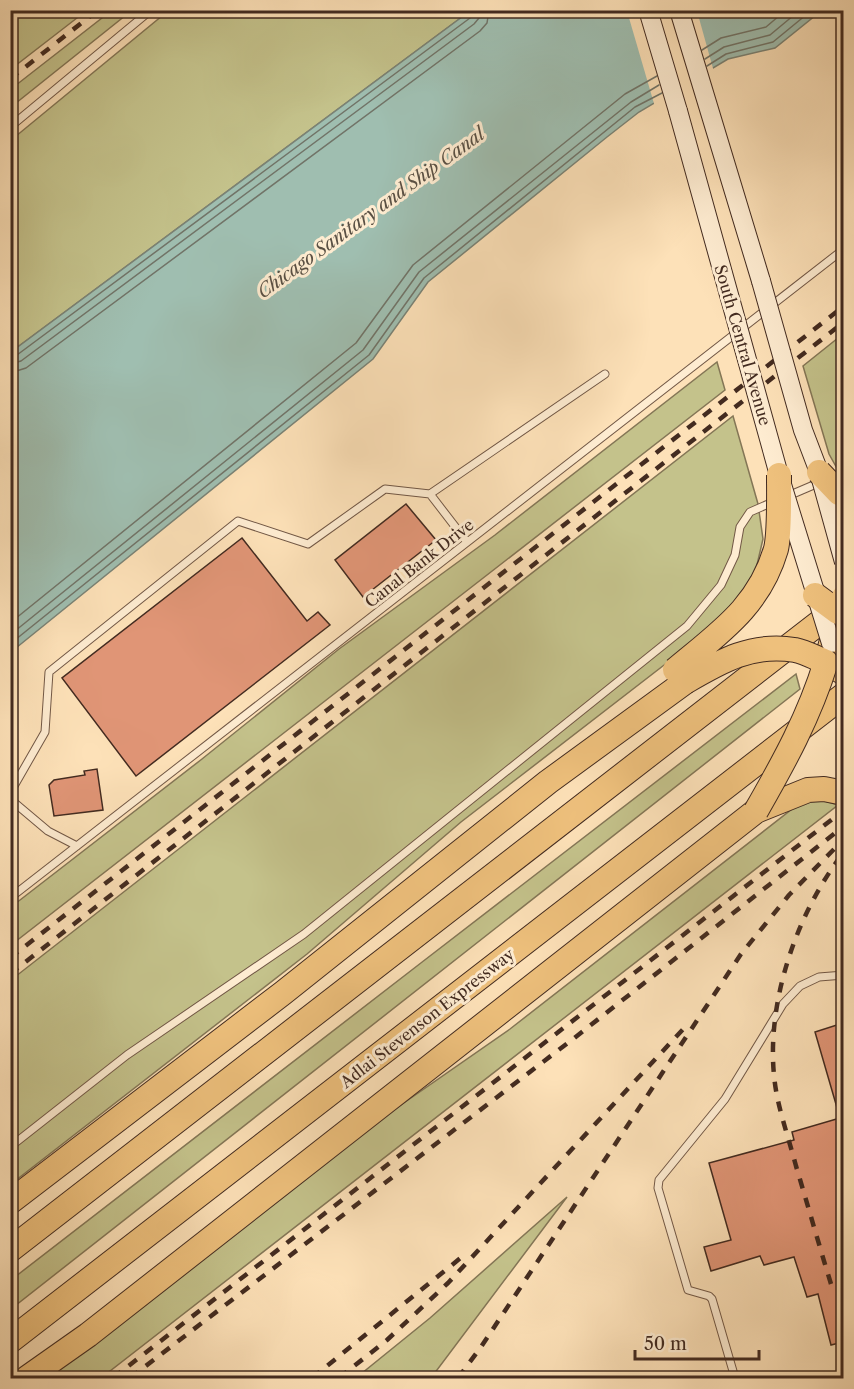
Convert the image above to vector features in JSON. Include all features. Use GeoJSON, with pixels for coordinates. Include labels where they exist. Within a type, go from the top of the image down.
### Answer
{"type":"FeatureCollection","features":[{"type":"Feature","properties":{"kind":"highway"},"geometry":{"type":"LineString","coordinates":[[819,472],[843,495]]}},
{"type":"Feature","properties":{"kind":"highway"},"geometry":{"type":"LineString","coordinates":[[10,1202],[283,993],[680,676],[737,618],[759,588],[776,547],[779,476]]}},
{"type":"Feature","properties":{"kind":"highway"},"geometry":{"type":"LineString","coordinates":[[815,595],[842,607]]}},
{"type":"Feature","properties":{"kind":"highway"},"geometry":{"type":"LineString","coordinates":[[756,811],[792,748],[815,698],[838,670],[842,607]]}},
{"type":"Feature","properties":{"kind":"highway"},"geometry":{"type":"LineString","coordinates":[[10,1250],[842,607]]}},
{"type":"Feature","properties":{"kind":"highway"},"geometry":{"type":"LineString","coordinates":[[680,676],[755,649],[796,650],[838,670]]}},
{"type":"Feature","properties":{"kind":"highway","name":"Adlai Stevenson Expressway"},"geometry":{"type":"LineString","coordinates":[[10,1341],[838,670]]}},
{"type":"Feature","properties":{"kind":"highway"},"geometry":{"type":"LineString","coordinates":[[27,1378],[88,1335],[756,811],[808,790],[824,789],[843,793]]}},
{"type":"Feature","properties":{"kind":"main road","name":"South Central Avenue"},"geometry":{"type":"LineString","coordinates":[[648,10],[779,476],[838,670]]}},
{"type":"Feature","properties":{"kind":"main road","name":"South Central Avenue"},"geometry":{"type":"LineString","coordinates":[[679,10],[758,270],[803,430],[819,472],[843,562]]}},
{"type":"Feature","properties":{"kind":"lane"},"geometry":{"type":"LineString","coordinates":[[10,127],[151,10]]}},
{"type":"Feature","properties":{"kind":"lane","name":"Canal Bank Drive"},"geometry":{"type":"LineString","coordinates":[[10,898],[843,249]]}},
{"type":"Feature","properties":{"kind":"lane"},"geometry":{"type":"LineString","coordinates":[[10,793],[45,732],[49,672],[238,521],[308,544],[385,489],[430,494],[605,375]]}},
{"type":"Feature","properties":{"kind":"lane"},"geometry":{"type":"LineString","coordinates":[[10,1147],[128,1055],[304,934],[687,626],[721,585],[735,555],[740,527],[750,512],[843,472]]}},
{"type":"Feature","properties":{"kind":"lane"},"geometry":{"type":"LineString","coordinates":[[430,494],[467,542]]}},
{"type":"Feature","properties":{"kind":"lane"},"geometry":{"type":"LineString","coordinates":[[10,799],[48,831],[78,846]]}},
{"type":"Feature","properties":{"kind":"lane"},"geometry":{"type":"LineString","coordinates":[[735,1378],[712,1299],[688,1290],[658,1188],[658,1180],[725,1099],[783,1005],[800,986],[819,978],[843,975]]}},
{"type":"Feature","properties":{"kind":"shaded area"},"geometry":{"type":"Polygon","coordinates":[[[11,10],[86,10],[86,11],[11,69],[11,10]]]}},
{"type":"Feature","properties":{"kind":"shaded area"},"geometry":{"type":"Polygon","coordinates":[[[111,11],[131,11],[11,107],[11,89],[111,11]]]}},
{"type":"Feature","properties":{"kind":"shaded area"},"geometry":{"type":"Polygon","coordinates":[[[168,11],[470,11],[11,352],[10,141],[168,11]]]}},
{"type":"Feature","properties":{"kind":"shaded area"},"geometry":{"type":"Polygon","coordinates":[[[843,334],[843,479],[829,454],[803,366],[843,334]]]}},
{"type":"Feature","properties":{"kind":"shaded area"},"geometry":{"type":"Polygon","coordinates":[[[717,362],[725,390],[11,945],[11,907],[339,649],[495,535],[717,362]]]}},
{"type":"Feature","properties":{"kind":"shaded area"},"geometry":{"type":"Polygon","coordinates":[[[733,416],[758,504],[763,539],[756,569],[735,605],[668,662],[461,822],[307,954],[11,1184],[11,980],[733,416]]]}},
{"type":"Feature","properties":{"kind":"shaded area"},"geometry":{"type":"Polygon","coordinates":[[[796,674],[800,689],[11,1309],[11,1280],[796,674]]]}},
{"type":"Feature","properties":{"kind":"shaded area"},"geometry":{"type":"Polygon","coordinates":[[[822,800],[838,805],[101,1378],[42,1378],[362,1132],[510,1029],[796,806],[808,801],[822,800]]]}},
{"type":"Feature","properties":{"kind":"shaded area"},"geometry":{"type":"Polygon","coordinates":[[[567,1197],[431,1378],[356,1378],[430,1318],[567,1197]]]}},
{"type":"Feature","properties":{"kind":"water","name":"Chicago Sanitary and Ship Canal"},"geometry":{"type":"Polygon","coordinates":[[[470,11],[821,11],[775,48],[728,59],[639,112],[607,137],[428,282],[373,359],[11,652],[11,352],[470,11]]]}},
{"type":"Feature","properties":{"kind":"pier"},"geometry":{"type":"Polygon","coordinates":[[[627,11],[697,11],[714,72],[716,71],[655,107],[627,11]]]}},
{"type":"Feature","properties":{"kind":"building"},"geometry":{"type":"Polygon","coordinates":[[[406,504],[436,540],[363,597],[335,560],[406,504]]]}},
{"type":"Feature","properties":{"kind":"building"},"geometry":{"type":"Polygon","coordinates":[[[242,538],[307,621],[318,612],[330,625],[136,776],[62,678],[242,538]]]}},
{"type":"Feature","properties":{"kind":"building"},"geometry":{"type":"Polygon","coordinates":[[[97,769],[103,810],[54,816],[49,785],[54,780],[85,775],[84,771],[97,769]]]}},
{"type":"Feature","properties":{"kind":"building"},"geometry":{"type":"Polygon","coordinates":[[[843,1023],[843,1342],[831,1345],[818,1294],[807,1297],[794,1257],[764,1265],[760,1256],[711,1271],[704,1247],[731,1240],[709,1163],[794,1140],[792,1132],[840,1118],[815,1032],[843,1023]]]}},
{"type":"Feature","properties":{"kind":"railway"},"geometry":{"type":"LineString","coordinates":[[10,79],[98,10]]}},
{"type":"Feature","properties":{"kind":"railway"},"geometry":{"type":"LineString","coordinates":[[10,958],[844,306]]}},
{"type":"Feature","properties":{"kind":"railway"},"geometry":{"type":"LineString","coordinates":[[10,974],[844,322]]}},
{"type":"Feature","properties":{"kind":"railway"},"geometry":{"type":"LineString","coordinates":[[113,1378],[844,810]]}},
{"type":"Feature","properties":{"kind":"railway"},"geometry":{"type":"LineString","coordinates":[[130,1378],[573,1039],[844,826]]}},
{"type":"Feature","properties":{"kind":"railway"},"geometry":{"type":"LineString","coordinates":[[458,1378],[481,1347],[741,954],[789,895],[844,839]]}},
{"type":"Feature","properties":{"kind":"railway"},"geometry":{"type":"LineString","coordinates":[[831,1284],[779,1105],[773,1065],[778,1000],[786,968],[810,906],[844,852]]}},
{"type":"Feature","properties":{"kind":"railway"},"geometry":{"type":"LineString","coordinates":[[339,1378],[387,1340],[448,1283],[686,1026]]}},
{"type":"Feature","properties":{"kind":"railway"},"geometry":{"type":"LineString","coordinates":[[312,1378],[463,1256]]}}]}
